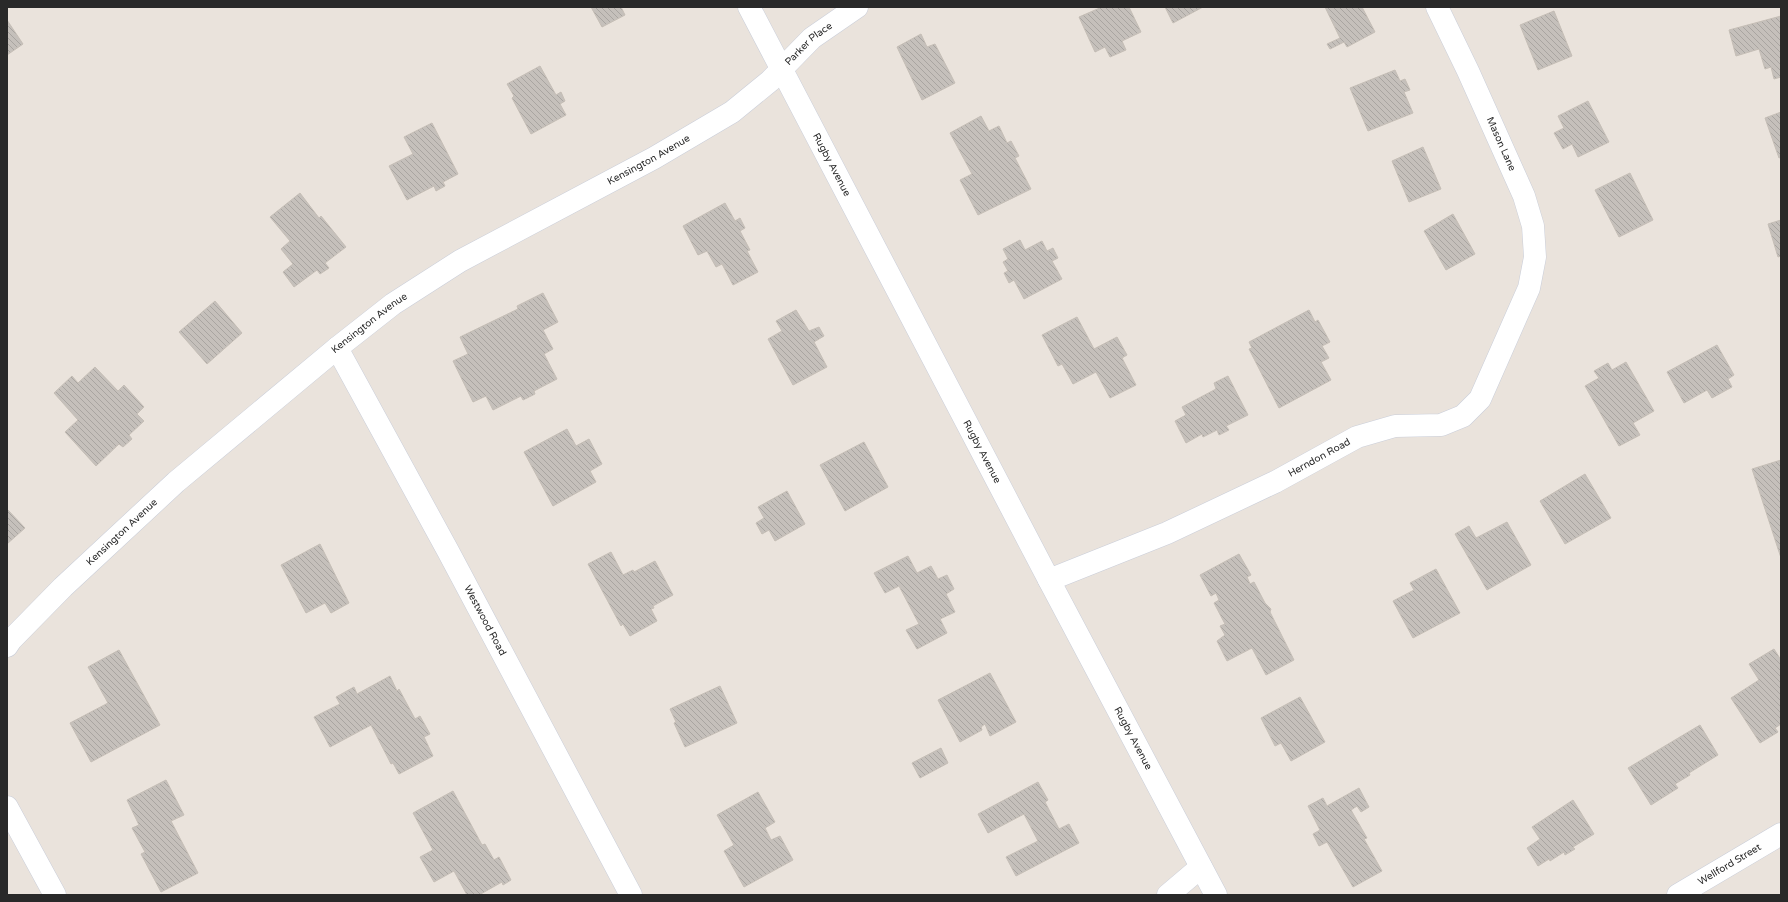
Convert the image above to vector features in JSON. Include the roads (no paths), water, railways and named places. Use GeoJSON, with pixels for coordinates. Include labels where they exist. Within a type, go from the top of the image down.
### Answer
{"type":"FeatureCollection","features":[{"type":"Feature","properties":{"kind":"street","name":"Rugby Avenue"},"geometry":{"type":"LineString","coordinates":[[749,7],[1216,895]]}},
{"type":"Feature","properties":{"kind":"street","name":"Parker Place"},"geometry":{"type":"LineString","coordinates":[[781,69],[812,38],[857,7]]}},
{"type":"Feature","properties":{"kind":"street","name":"Mason Lane"},"geometry":{"type":"LineString","coordinates":[[1437,7],[1468,71],[1524,196],[1534,233],[1535,257],[1529,288]]}},
{"type":"Feature","properties":{"kind":"street","name":"Kensington Avenue"},"geometry":{"type":"LineString","coordinates":[[7,646],[11,640],[63,587],[176,482],[337,348],[393,304],[460,260],[654,158],[732,112],[770,81],[781,69]]}},
{"type":"Feature","properties":{"kind":"street","name":"Herndon Road"},"geometry":{"type":"LineString","coordinates":[[1049,580],[1167,533],[1275,482],[1357,437],[1395,426],[1441,425],[1463,416],[1480,399],[1529,288]]}},
{"type":"Feature","properties":{"kind":"street","name":"Westwood Road"},"geometry":{"type":"LineString","coordinates":[[337,348],[631,895]]}},
{"type":"Feature","properties":{"kind":"street"},"geometry":{"type":"LineString","coordinates":[[7,807],[55,895]]}},
{"type":"Feature","properties":{"kind":"street","name":"Wellford Street"},"geometry":{"type":"LineString","coordinates":[[1678,895],[1781,834]]}},
{"type":"Feature","properties":{"kind":"street"},"geometry":{"type":"LineString","coordinates":[[1168,895],[1202,867]]}}]}
